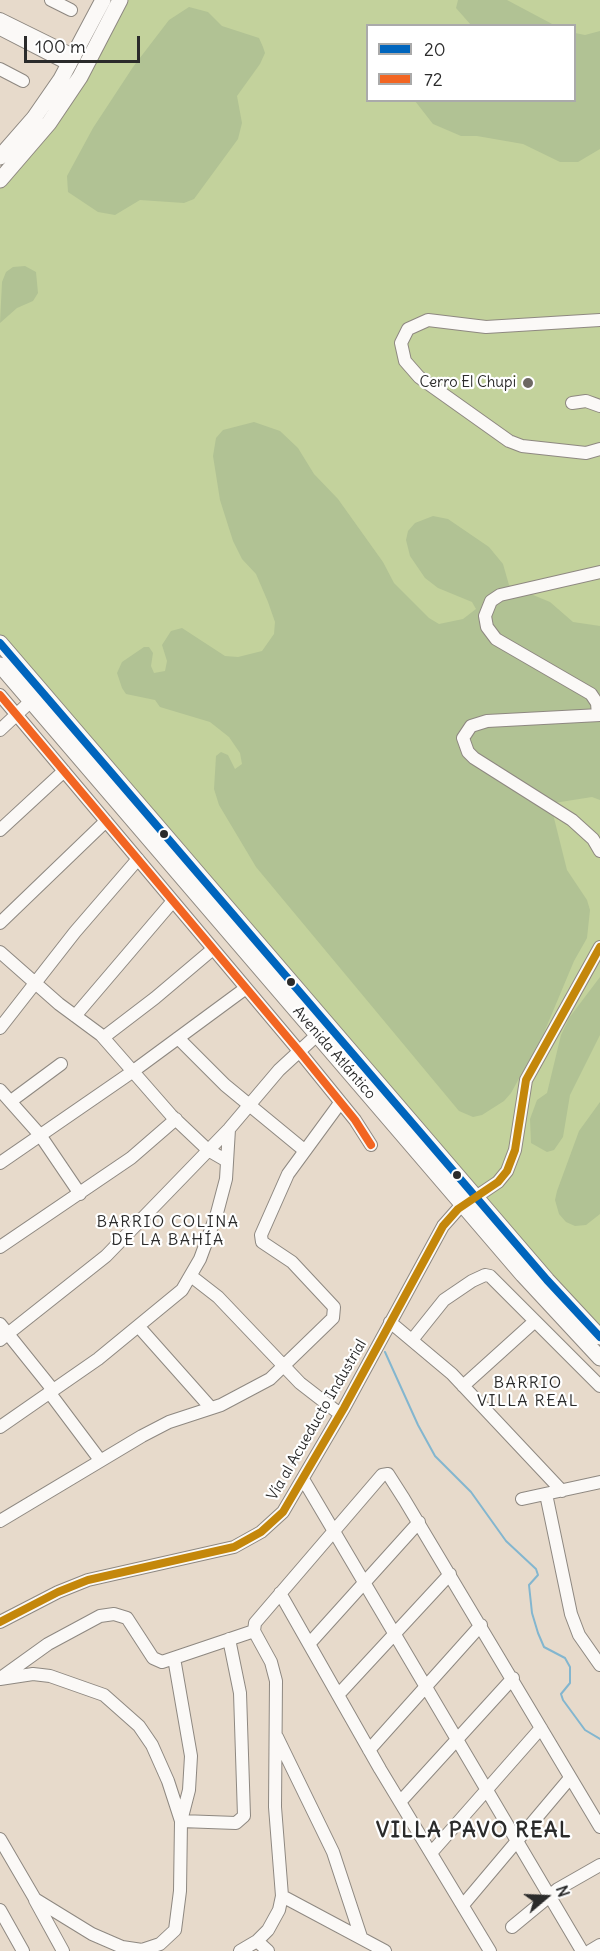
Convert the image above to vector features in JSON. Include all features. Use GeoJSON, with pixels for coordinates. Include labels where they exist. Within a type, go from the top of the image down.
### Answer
{"type":"FeatureCollection","features":[{"type":"Feature","properties":{"kind":"main road"},"geometry":{"type":"LineString","coordinates":[[0,157],[38,112],[72,61],[103,0]]}},
{"type":"Feature","properties":{"kind":"main road"},"geometry":{"type":"LineString","coordinates":[[0,180],[45,128],[81,77],[120,0]]}},
{"type":"Feature","properties":{"kind":"main road","name":"Avenida Atlántico"},"geometry":{"type":"LineString","coordinates":[[0,643],[470,1201],[561,1318],[600,1358]]}},
{"type":"Feature","properties":{"kind":"main road","name":"Avenida Atlántico"},"geometry":{"type":"LineString","coordinates":[[0,665],[317,1035],[470,1201],[600,1337]]}},
{"type":"Feature","properties":{"kind":"street"},"geometry":{"type":"LineString","coordinates":[[51,0],[71,10]]}},
{"type":"Feature","properties":{"kind":"street"},"geometry":{"type":"LineString","coordinates":[[0,19],[72,61]]}},
{"type":"Feature","properties":{"kind":"street"},"geometry":{"type":"LineString","coordinates":[[0,29],[72,61]]}},
{"type":"Feature","properties":{"kind":"street"},"geometry":{"type":"LineString","coordinates":[[0,69],[23,81]]}},
{"type":"Feature","properties":{"kind":"street"},"geometry":{"type":"LineString","coordinates":[[600,320],[486,327],[428,320],[408,329],[401,343],[405,361],[419,377],[509,441],[522,446],[586,453],[600,449]]}},
{"type":"Feature","properties":{"kind":"street"},"geometry":{"type":"LineString","coordinates":[[572,404],[586,401],[600,406]]}},
{"type":"Feature","properties":{"kind":"street"},"geometry":{"type":"LineString","coordinates":[[600,572],[500,595],[490,601],[485,615],[488,627],[496,639],[591,694],[597,703],[599,715],[487,722],[471,726],[463,738],[468,752],[474,758],[583,828],[600,851]]}},
{"type":"Feature","properties":{"kind":"street"},"geometry":{"type":"LineString","coordinates":[[0,695],[299,1051],[371,1145]]}},
{"type":"Feature","properties":{"kind":"street"},"geometry":{"type":"LineString","coordinates":[[0,730],[31,701]]}},
{"type":"Feature","properties":{"kind":"street"},"geometry":{"type":"LineString","coordinates":[[0,830],[64,771]]}},
{"type":"Feature","properties":{"kind":"street"},"geometry":{"type":"LineString","coordinates":[[0,923],[106,821]]}},
{"type":"Feature","properties":{"kind":"street"},"geometry":{"type":"LineString","coordinates":[[0,1028],[138,859]]}},
{"type":"Feature","properties":{"kind":"street"},"geometry":{"type":"LineString","coordinates":[[75,1016],[173,901]]}},
{"type":"Feature","properties":{"kind":"street","name":"Vía al Acueducto Industrial"},"geometry":{"type":"LineString","coordinates":[[0,1622],[58,1592],[88,1580],[213,1553],[243,1543],[276,1519],[303,1479],[443,1226],[470,1201],[498,1182],[511,1165],[524,1089],[530,1072],[600,946]]}},
{"type":"Feature","properties":{"kind":"street"},"geometry":{"type":"LineString","coordinates":[[104,1037],[155,999],[213,949]]}},
{"type":"Feature","properties":{"kind":"street"},"geometry":{"type":"LineString","coordinates":[[0,952],[75,1016],[104,1037],[132,1072],[176,1119],[208,1150],[227,1161]]}},
{"type":"Feature","properties":{"kind":"street"},"geometry":{"type":"LineString","coordinates":[[0,1163],[132,1072],[246,988]]}},
{"type":"Feature","properties":{"kind":"street"},"geometry":{"type":"LineString","coordinates":[[100,1460],[51,1391],[2,1333],[106,1256],[229,1129],[248,1105],[299,1051],[317,1035]]}},
{"type":"Feature","properties":{"kind":"street"},"geometry":{"type":"LineString","coordinates":[[178,1038],[203,1065],[304,1150]]}},
{"type":"Feature","properties":{"kind":"street"},"geometry":{"type":"LineString","coordinates":[[11,1101],[61,1065]]}},
{"type":"Feature","properties":{"kind":"street"},"geometry":{"type":"LineString","coordinates":[[0,1090],[40,1135],[80,1194]]}},
{"type":"Feature","properties":{"kind":"street"},"geometry":{"type":"LineString","coordinates":[[0,1521],[100,1460],[169,1422],[211,1408],[255,1388],[285,1367],[335,1315],[334,1307],[303,1272],[261,1238],[288,1174],[340,1103]]}},
{"type":"Feature","properties":{"kind":"street"},"geometry":{"type":"LineString","coordinates":[[0,1247],[131,1158],[176,1119]]}},
{"type":"Feature","properties":{"kind":"street"},"geometry":{"type":"LineString","coordinates":[[0,1427],[139,1327],[176,1297],[191,1276],[217,1213],[226,1179],[229,1129]]}},
{"type":"Feature","properties":{"kind":"street"},"geometry":{"type":"LineString","coordinates":[[412,1340],[426,1319],[444,1300],[485,1275],[495,1279],[600,1386]]}},
{"type":"Feature","properties":{"kind":"street"},"geometry":{"type":"LineString","coordinates":[[191,1276],[218,1297],[300,1383],[340,1414]]}},
{"type":"Feature","properties":{"kind":"street"},"geometry":{"type":"LineString","coordinates":[[390,1322],[463,1386],[562,1491]]}},
{"type":"Feature","properties":{"kind":"street"},"geometry":{"type":"LineString","coordinates":[[463,1386],[535,1322]]}},
{"type":"Feature","properties":{"kind":"street"},"geometry":{"type":"LineString","coordinates":[[139,1327],[211,1408]]}},
{"type":"Feature","properties":{"kind":"street"},"geometry":{"type":"LineString","coordinates":[[240,1951],[257,1941],[277,1916],[282,1896],[274,1808],[277,1736],[275,1673],[254,1631],[257,1618],[378,1478],[385,1474],[390,1477],[450,1574],[600,1827]]}},
{"type":"Feature","properties":{"kind":"street"},"geometry":{"type":"LineString","coordinates":[[303,1479],[582,1951]]}},
{"type":"Feature","properties":{"kind":"street"},"geometry":{"type":"LineString","coordinates":[[522,1499],[600,1482]]}},
{"type":"Feature","properties":{"kind":"street"},"geometry":{"type":"LineString","coordinates":[[546,1494],[574,1624],[600,1665]]}},
{"type":"Feature","properties":{"kind":"street"},"geometry":{"type":"LineString","coordinates":[[309,1644],[418,1522]]}},
{"type":"Feature","properties":{"kind":"street"},"geometry":{"type":"LineString","coordinates":[[338,1695],[450,1574]]}},
{"type":"Feature","properties":{"kind":"street"},"geometry":{"type":"LineString","coordinates":[[280,1593],[369,1750],[490,1951]]}},
{"type":"Feature","properties":{"kind":"street"},"geometry":{"type":"LineString","coordinates":[[0,1679],[48,1644],[100,1616],[127,1618],[157,1661],[174,1658],[254,1631]]}},
{"type":"Feature","properties":{"kind":"street"},"geometry":{"type":"LineString","coordinates":[[369,1750],[481,1625]]}},
{"type":"Feature","properties":{"kind":"street"},"geometry":{"type":"LineString","coordinates":[[181,1821],[236,1823],[244,1816],[240,1693],[229,1639]]}},
{"type":"Feature","properties":{"kind":"street"},"geometry":{"type":"LineString","coordinates":[[35,1899],[92,1934],[122,1947],[142,1950],[160,1944],[175,1930],[180,1891],[181,1821],[189,1790],[191,1756],[174,1658]]}},
{"type":"Feature","properties":{"kind":"street"},"geometry":{"type":"LineString","coordinates":[[0,1679],[33,1674],[50,1676],[104,1695],[119,1707],[152,1745],[168,1781],[181,1821]]}},
{"type":"Feature","properties":{"kind":"street"},"geometry":{"type":"LineString","coordinates":[[400,1802],[513,1678]]}},
{"type":"Feature","properties":{"kind":"street"},"geometry":{"type":"LineString","coordinates":[[431,1853],[541,1728]]}},
{"type":"Feature","properties":{"kind":"street"},"geometry":{"type":"LineString","coordinates":[[277,1736],[333,1852],[361,1937]]}},
{"type":"Feature","properties":{"kind":"street"},"geometry":{"type":"LineString","coordinates":[[463,1905],[570,1778]]}},
{"type":"Feature","properties":{"kind":"street"},"geometry":{"type":"LineString","coordinates":[[0,1839],[63,1951]]}},
{"type":"Feature","properties":{"kind":"street"},"geometry":{"type":"LineString","coordinates":[[512,1927],[549,1895],[600,1865]]}},
{"type":"Feature","properties":{"kind":"street"},"geometry":{"type":"LineString","coordinates":[[282,1896],[385,1951]]}},
{"type":"Feature","properties":{"kind":"street"},"geometry":{"type":"LineString","coordinates":[[0,1910],[23,1951]]}},
{"type":"Feature","properties":{"kind":"street"},"geometry":{"type":"LineString","coordinates":[[257,1941],[268,1951]]}},
{"type":"Feature","properties":{"kind":"street"},"geometry":{"type":"LineString","coordinates":[[590,1951],[600,1945]]}},
{"type":"Feature","properties":{"kind":"green space"},"geometry":{"type":"Polygon","coordinates":[[[120,0],[600,0],[600,1337],[0,643],[0,180],[30,147],[120,0]]]}},
{"type":"Feature","properties":{"kind":"green space"},"geometry":{"type":"Polygon","coordinates":[[[458,0],[507,0],[552,24],[470,24],[456,8],[458,0]]]}},
{"type":"Feature","properties":{"kind":"green space"},"geometry":{"type":"Polygon","coordinates":[[[189,7],[208,12],[222,26],[259,38],[263,47],[265,53],[260,64],[237,96],[242,123],[238,139],[194,199],[184,203],[140,200],[115,215],[98,212],[68,192],[67,176],[93,128],[133,67],[169,20],[189,7]]]}},
{"type":"Feature","properties":{"kind":"green space"},"geometry":{"type":"Polygon","coordinates":[[[600,31],[600,149],[578,162],[560,162],[523,144],[477,136],[461,136],[433,124],[416,102],[576,102],[576,33],[585,35],[600,31]]]}},
{"type":"Feature","properties":{"kind":"green space"},"geometry":{"type":"Polygon","coordinates":[[[25,266],[36,272],[38,293],[33,301],[17,308],[0,323],[2,282],[6,272],[13,267],[25,266]]]}},
{"type":"Feature","properties":{"kind":"green space"},"geometry":{"type":"Polygon","coordinates":[[[254,422],[280,431],[298,448],[314,474],[338,499],[383,562],[394,583],[429,618],[439,624],[463,619],[476,609],[472,602],[438,588],[425,578],[410,556],[406,540],[408,531],[415,523],[433,516],[448,519],[489,547],[503,564],[509,585],[550,602],[573,622],[600,626],[600,800],[592,797],[554,803],[553,814],[567,870],[587,900],[590,910],[587,938],[574,961],[543,1035],[511,1093],[504,1101],[482,1115],[473,1117],[459,1111],[256,867],[219,805],[214,789],[216,756],[221,752],[228,755],[235,769],[242,764],[240,753],[229,737],[210,722],[160,707],[155,700],[126,694],[117,673],[122,662],[144,647],[149,647],[153,653],[151,666],[154,673],[165,671],[167,661],[162,645],[171,631],[182,628],[225,656],[238,657],[262,651],[274,634],[275,622],[256,574],[242,559],[233,541],[220,500],[213,456],[216,438],[223,430],[254,422]]]}},
{"type":"Feature","properties":{"kind":"green space"},"geometry":{"type":"Polygon","coordinates":[[[600,977],[600,1035],[570,1095],[563,1137],[554,1150],[547,1152],[531,1143],[530,1119],[537,1100],[547,1093],[561,1035],[569,1018],[600,977]]]}},
{"type":"Feature","properties":{"kind":"green space"},"geometry":{"type":"Polygon","coordinates":[[[600,1102],[600,1214],[586,1225],[575,1226],[566,1222],[559,1214],[555,1200],[579,1131],[600,1102]]]}},
{"type":"Feature","properties":{"kind":"waterway"},"geometry":{"type":"LineString","coordinates":[[385,1352],[418,1425],[435,1456],[471,1492],[506,1541],[536,1569],[538,1575],[529,1585],[532,1613],[538,1633],[544,1647],[565,1658],[570,1667],[570,1683],[561,1694],[563,1700],[585,1730],[600,1739]]}},
{"type":"Feature","properties":{"kind":"transit line","name":"20"},"geometry":{"type":"LineString","coordinates":[[0,643],[547,1280],[600,1337]]}},
{"type":"Feature","properties":{"kind":"transit line","name":"72"},"geometry":{"type":"LineString","coordinates":[[0,695],[299,1051],[355,1120],[371,1145]]}},
{"type":"Feature","properties":{"kind":"transit line"},"geometry":{"type":"LineString","coordinates":[[0,1622],[58,1592],[88,1580],[234,1547],[261,1532],[283,1512],[344,1408],[443,1226],[458,1209],[498,1182],[507,1171],[515,1150],[526,1080],[600,947]]}},
{"type":"Feature","properties":{"kind":"place","name":"Cerro El Chupi"},"geometry":{"type":"Point","coordinates":[528,383]}},
{"type":"Feature","properties":{"kind":"district","name":"BARRIO COLINA DE LA BAHÍA"},"geometry":{"type":"Point","coordinates":[168,1231]}},
{"type":"Feature","properties":{"kind":"district","name":"BARRIO VILLA REAL"},"geometry":{"type":"Point","coordinates":[528,1392]}},
{"type":"Feature","properties":{"kind":"district","name":"VILLA PAVO REAL"},"geometry":{"type":"Point","coordinates":[474,1831]}}]}
